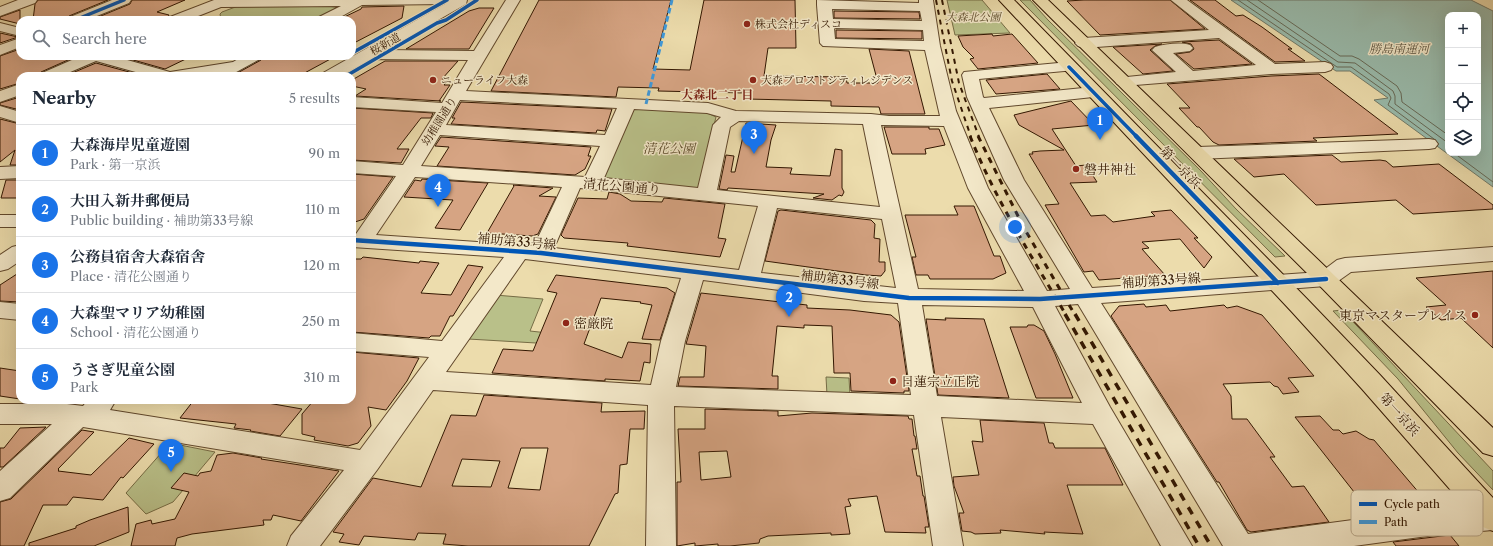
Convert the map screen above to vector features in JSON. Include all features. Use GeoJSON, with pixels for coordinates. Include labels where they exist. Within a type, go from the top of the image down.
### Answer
{"type":"FeatureCollection","features":[{"type":"Feature","properties":{"kind":"highway","name":"第一京浜"},"geometry":{"type":"LineString","coordinates":[[1006,0],[1278,283],[1370,382],[1467,490]]}},
{"type":"Feature","properties":{"kind":"highway","name":"第一京浜"},"geometry":{"type":"LineString","coordinates":[[1040,0],[1198,153],[1493,445]]}},
{"type":"Feature","properties":{"kind":"highway","name":"第一京浜"},"geometry":{"type":"LineString","coordinates":[[1483,508],[1492,518]]}},
{"type":"Feature","properties":{"kind":"street"},"geometry":{"type":"LineString","coordinates":[[0,12],[30,0]]}},
{"type":"Feature","properties":{"kind":"street"},"geometry":{"type":"LineString","coordinates":[[85,16],[124,0]]}},
{"type":"Feature","properties":{"kind":"street"},"geometry":{"type":"LineString","coordinates":[[187,16],[208,9],[219,3],[451,0]]}},
{"type":"Feature","properties":{"kind":"street","name":"桜新道"},"geometry":{"type":"LineString","coordinates":[[336,72],[462,0]]}},
{"type":"Feature","properties":{"kind":"street","name":"幼稚園通り"},"geometry":{"type":"LineString","coordinates":[[357,240],[409,170],[513,0]]}},
{"type":"Feature","properties":{"kind":"street"},"geometry":{"type":"LineString","coordinates":[[1178,0],[1271,70]]}},
{"type":"Feature","properties":{"kind":"street"},"geometry":{"type":"LineString","coordinates":[[332,16],[361,1]]}},
{"type":"Feature","properties":{"kind":"street"},"geometry":{"type":"LineString","coordinates":[[932,46],[828,43],[824,2],[926,4],[932,46],[951,121],[978,188],[1040,299],[1101,414],[1176,546]]}},
{"type":"Feature","properties":{"kind":"street"},"geometry":{"type":"LineString","coordinates":[[875,3],[879,45]]}},
{"type":"Feature","properties":{"kind":"street"},"geometry":{"type":"LineString","coordinates":[[826,23],[930,26]]}},
{"type":"Feature","properties":{"kind":"street"},"geometry":{"type":"LineString","coordinates":[[0,26],[16,31]]}},
{"type":"Feature","properties":{"kind":"street"},"geometry":{"type":"LineString","coordinates":[[1083,43],[1223,33]]}},
{"type":"Feature","properties":{"kind":"street"},"geometry":{"type":"LineString","coordinates":[[1190,76],[1160,50],[1211,46],[1198,35]]}},
{"type":"Feature","properties":{"kind":"street"},"geometry":{"type":"LineString","coordinates":[[0,50],[16,44]]}},
{"type":"Feature","properties":{"kind":"street"},"geometry":{"type":"LineString","coordinates":[[368,54],[480,56]]}},
{"type":"Feature","properties":{"kind":"street"},"geometry":{"type":"LineString","coordinates":[[57,72],[86,60]]}},
{"type":"Feature","properties":{"kind":"street"},"geometry":{"type":"LineString","coordinates":[[110,60],[154,72]]}},
{"type":"Feature","properties":{"kind":"street"},"geometry":{"type":"LineString","coordinates":[[189,72],[213,67],[235,66],[247,60]]}},
{"type":"Feature","properties":{"kind":"street"},"geometry":{"type":"LineString","coordinates":[[1122,81],[1316,66],[1325,67]]}},
{"type":"Feature","properties":{"kind":"street"},"geometry":{"type":"LineString","coordinates":[[1069,67],[970,75],[978,104],[1014,180],[1239,546]]}},
{"type":"Feature","properties":{"kind":"street"},"geometry":{"type":"LineString","coordinates":[[0,97],[16,90]]}},
{"type":"Feature","properties":{"kind":"street"},"geometry":{"type":"LineString","coordinates":[[978,104],[1093,92]]}},
{"type":"Feature","properties":{"kind":"street"},"geometry":{"type":"LineString","coordinates":[[356,102],[628,103],[708,108],[735,116],[871,120],[889,122],[951,121]]}},
{"type":"Feature","properties":{"kind":"street"},"geometry":{"type":"LineString","coordinates":[[311,544],[425,380],[448,350],[530,252],[569,190],[583,182],[611,141],[628,103]]}},
{"type":"Feature","properties":{"kind":"street"},"geometry":{"type":"LineString","coordinates":[[0,111],[16,117]]}},
{"type":"Feature","properties":{"kind":"street"},"geometry":{"type":"LineString","coordinates":[[706,194],[722,125],[735,116]]}},
{"type":"Feature","properties":{"kind":"street"},"geometry":{"type":"LineString","coordinates":[[871,120],[909,298],[948,546]]}},
{"type":"Feature","properties":{"kind":"street"},"geometry":{"type":"LineString","coordinates":[[434,129],[611,141]]}},
{"type":"Feature","properties":{"kind":"street"},"geometry":{"type":"LineString","coordinates":[[1198,153],[1429,144]]}},
{"type":"Feature","properties":{"kind":"street","name":"清花公園通り"},"geometry":{"type":"LineString","coordinates":[[356,167],[583,182],[891,214]]}},
{"type":"Feature","properties":{"kind":"street"},"geometry":{"type":"LineString","coordinates":[[0,174],[16,172]]}},
{"type":"Feature","properties":{"kind":"street"},"geometry":{"type":"LineString","coordinates":[[748,279],[769,202]]}},
{"type":"Feature","properties":{"kind":"street"},"geometry":{"type":"LineString","coordinates":[[0,221],[16,220]]}},
{"type":"Feature","properties":{"kind":"street","name":"補助第33号線"},"geometry":{"type":"LineString","coordinates":[[357,240],[530,252],[909,298],[1040,299],[1326,279]]}},
{"type":"Feature","properties":{"kind":"street"},"geometry":{"type":"LineString","coordinates":[[0,264],[16,254]]}},
{"type":"Feature","properties":{"kind":"street"},"geometry":{"type":"LineString","coordinates":[[1326,279],[1345,265],[1493,254]]}},
{"type":"Feature","properties":{"kind":"street"},"geometry":{"type":"LineString","coordinates":[[661,546],[661,396],[673,341],[694,272]]}},
{"type":"Feature","properties":{"kind":"street"},"geometry":{"type":"LineString","coordinates":[[0,310],[16,312]]}},
{"type":"Feature","properties":{"kind":"street"},"geometry":{"type":"LineString","coordinates":[[356,342],[448,350]]}},
{"type":"Feature","properties":{"kind":"street"},"geometry":{"type":"LineString","coordinates":[[425,380],[661,396],[1101,414]]}},
{"type":"Feature","properties":{"kind":"street"},"geometry":{"type":"LineString","coordinates":[[0,414],[67,414],[90,411],[367,462]]}},
{"type":"Feature","properties":{"kind":"street"},"geometry":{"type":"LineString","coordinates":[[0,489],[90,411]]}},
{"type":"Feature","properties":{"kind":"street"},"geometry":{"type":"LineString","coordinates":[[1253,546],[1351,533]]}},
{"type":"Feature","properties":{"kind":"green space","name":"大森北公園"},"geometry":{"type":"Polygon","coordinates":[[[947,0],[982,0],[1010,33],[955,35],[947,0]]]}},
{"type":"Feature","properties":{"kind":"green space"},"geometry":{"type":"Polygon","coordinates":[[[1020,0],[1030,0],[1048,20],[1201,171],[1236,209],[1285,256],[1275,257],[1020,0]]]}},
{"type":"Feature","properties":{"kind":"green space"},"geometry":{"type":"Polygon","coordinates":[[[238,6],[327,6],[335,7],[337,9],[324,16],[220,16],[222,12],[238,6]]]}},
{"type":"Feature","properties":{"kind":"green space","name":"清花公園"},"geometry":{"type":"Polygon","coordinates":[[[631,108],[705,112],[716,117],[698,189],[600,179],[631,108]]]}},
{"type":"Feature","properties":{"kind":"green space"},"geometry":{"type":"Polygon","coordinates":[[[495,295],[543,299],[530,331],[557,334],[553,344],[468,339],[495,295]]]}},
{"type":"Feature","properties":{"kind":"green space"},"geometry":{"type":"Polygon","coordinates":[[[1342,310],[1493,471],[1493,490],[1458,453],[1398,379],[1333,311],[1342,310]]]}},
{"type":"Feature","properties":{"kind":"green space"},"geometry":{"type":"Polygon","coordinates":[[[826,377],[849,378],[850,396],[827,395],[826,377]]]}},
{"type":"Feature","properties":{"kind":"green space"},"geometry":{"type":"Polygon","coordinates":[[[170,443],[215,452],[173,502],[146,514],[126,493],[170,443]]]}},
{"type":"Feature","properties":{"kind":"water","name":"勝島南運河"},"geometry":{"type":"Polygon","coordinates":[[[1231,0],[1471,0],[1493,11],[1493,187],[1451,156],[1481,156],[1481,12],[1445,12],[1445,152],[1374,100],[1388,98],[1350,71],[1336,71],[1231,0]]]}},
{"type":"Feature","properties":{"kind":"building"},"geometry":{"type":"Polygon","coordinates":[[[38,0],[108,0],[69,16],[34,16],[35,4],[38,0]]]}},
{"type":"Feature","properties":{"kind":"building"},"geometry":{"type":"Polygon","coordinates":[[[132,0],[185,0],[157,12],[169,16],[101,16],[130,4],[132,0]]]}},
{"type":"Feature","properties":{"kind":"building"},"geometry":{"type":"Polygon","coordinates":[[[539,0],[671,0],[653,69],[690,70],[704,0],[795,0],[796,48],[768,48],[764,76],[846,77],[847,83],[878,83],[869,49],[909,51],[925,114],[881,114],[879,107],[831,106],[831,101],[747,99],[746,93],[658,91],[659,88],[618,87],[616,97],[491,91],[539,0]]]}},
{"type":"Feature","properties":{"kind":"building"},"geometry":{"type":"Polygon","coordinates":[[[1170,0],[1205,29],[1100,35],[1067,1],[1170,0]]]}},
{"type":"Feature","properties":{"kind":"building"},"geometry":{"type":"Polygon","coordinates":[[[1190,0],[1215,0],[1236,16],[1243,15],[1262,27],[1292,49],[1288,49],[1305,61],[1275,62],[1190,0]]]}},
{"type":"Feature","properties":{"kind":"building"},"geometry":{"type":"Polygon","coordinates":[[[404,6],[402,18],[356,42],[356,16],[346,16],[361,9],[362,7],[404,6]]]}},
{"type":"Feature","properties":{"kind":"building"},"geometry":{"type":"Polygon","coordinates":[[[479,8],[494,8],[469,49],[406,49],[469,11],[479,8]]]}},
{"type":"Feature","properties":{"kind":"building"},"geometry":{"type":"Polygon","coordinates":[[[20,10],[20,16],[16,16],[16,23],[0,19],[0,17],[20,10]]]}},
{"type":"Feature","properties":{"kind":"building"},"geometry":{"type":"Polygon","coordinates":[[[834,11],[919,12],[920,19],[834,18],[834,11]]]}},
{"type":"Feature","properties":{"kind":"building"},"geometry":{"type":"Polygon","coordinates":[[[836,30],[922,31],[922,39],[836,38],[836,30]]]}},
{"type":"Feature","properties":{"kind":"building"},"geometry":{"type":"Polygon","coordinates":[[[0,33],[16,37],[16,38],[0,43],[0,33]]]}},
{"type":"Feature","properties":{"kind":"building"},"geometry":{"type":"Polygon","coordinates":[[[992,34],[993,36],[1012,34],[1038,63],[978,69],[970,59],[974,58],[963,47],[958,36],[992,34]]]}},
{"type":"Feature","properties":{"kind":"building"},"geometry":{"type":"Polygon","coordinates":[[[1219,40],[1252,64],[1194,69],[1176,54],[1190,52],[1194,49],[1191,44],[1182,42],[1219,40]]]}},
{"type":"Feature","properties":{"kind":"building"},"geometry":{"type":"Polygon","coordinates":[[[1162,44],[1155,46],[1150,50],[1173,71],[1143,74],[1113,47],[1162,44]]]}},
{"type":"Feature","properties":{"kind":"building"},"geometry":{"type":"Polygon","coordinates":[[[16,50],[16,60],[68,60],[41,72],[16,72],[16,84],[0,89],[0,56],[16,50]]]}},
{"type":"Feature","properties":{"kind":"building"},"geometry":{"type":"Polygon","coordinates":[[[133,60],[184,60],[165,69],[133,60]]]}},
{"type":"Feature","properties":{"kind":"building"},"geometry":{"type":"Polygon","coordinates":[[[261,60],[329,60],[306,72],[239,72],[261,60]]]}},
{"type":"Feature","properties":{"kind":"building"},"geometry":{"type":"Polygon","coordinates":[[[385,61],[458,61],[442,79],[449,79],[444,85],[450,85],[439,101],[356,96],[366,89],[356,87],[356,78],[385,61]]]}},
{"type":"Feature","properties":{"kind":"building"},"geometry":{"type":"Polygon","coordinates":[[[96,63],[129,72],[75,72],[96,63]]]}},
{"type":"Feature","properties":{"kind":"building"},"geometry":{"type":"Polygon","coordinates":[[[1047,74],[1060,89],[996,94],[986,80],[1047,74]]]}},
{"type":"Feature","properties":{"kind":"building"},"geometry":{"type":"Polygon","coordinates":[[[1319,74],[1398,134],[1313,138],[1317,141],[1219,145],[1213,142],[1179,108],[1190,108],[1167,84],[1271,76],[1319,74]]]}},
{"type":"Feature","properties":{"kind":"building"},"geometry":{"type":"Polygon","coordinates":[[[16,98],[16,109],[0,105],[0,103],[16,98]]]}},
{"type":"Feature","properties":{"kind":"building"},"geometry":{"type":"Polygon","coordinates":[[[1071,101],[1094,125],[1052,129],[1076,166],[1086,165],[1097,182],[1070,183],[1091,216],[1105,215],[1113,222],[1155,216],[1151,212],[1171,210],[1198,238],[1194,238],[1212,257],[1204,268],[1180,239],[1142,242],[1149,248],[1142,249],[1165,275],[1099,280],[1093,271],[1084,272],[1045,205],[1059,204],[1029,154],[1040,151],[1064,150],[1019,125],[1014,115],[1071,101]]]}},
{"type":"Feature","properties":{"kind":"building"},"geometry":{"type":"Polygon","coordinates":[[[461,102],[612,109],[605,131],[597,130],[596,133],[451,124],[455,118],[452,118],[461,102]]]}},
{"type":"Feature","properties":{"kind":"building"},"geometry":{"type":"Polygon","coordinates":[[[356,108],[433,113],[431,118],[421,118],[397,149],[409,149],[401,163],[356,160],[356,108]]]}},
{"type":"Feature","properties":{"kind":"building"},"geometry":{"type":"Polygon","coordinates":[[[0,119],[16,123],[16,165],[10,165],[15,150],[0,162],[0,119]]]}},
{"type":"Feature","properties":{"kind":"building"},"geometry":{"type":"Polygon","coordinates":[[[746,123],[776,125],[771,140],[766,167],[792,168],[790,174],[830,176],[835,149],[842,150],[842,188],[844,192],[842,196],[839,195],[832,200],[813,198],[824,194],[728,188],[727,190],[719,189],[726,155],[734,156],[731,172],[735,172],[746,123]]]}},
{"type":"Feature","properties":{"kind":"building"},"geometry":{"type":"Polygon","coordinates":[[[884,127],[929,127],[929,129],[939,129],[945,145],[925,149],[926,154],[892,154],[884,127]]]}},
{"type":"Feature","properties":{"kind":"building"},"geometry":{"type":"Polygon","coordinates":[[[441,137],[591,147],[588,156],[591,156],[585,169],[575,175],[437,166],[449,147],[435,146],[441,137]]]}},
{"type":"Feature","properties":{"kind":"building"},"geometry":{"type":"Polygon","coordinates":[[[1332,155],[1341,162],[1380,160],[1386,161],[1393,167],[1439,164],[1493,205],[1493,209],[1413,214],[1396,200],[1316,205],[1284,174],[1254,177],[1234,159],[1332,155]]]}},
{"type":"Feature","properties":{"kind":"building"},"geometry":{"type":"Polygon","coordinates":[[[356,174],[393,177],[364,219],[356,222],[356,174]]]}},
{"type":"Feature","properties":{"kind":"building"},"geometry":{"type":"Polygon","coordinates":[[[422,179],[488,183],[460,230],[435,228],[453,200],[404,197],[415,180],[421,181],[422,179]]]}},
{"type":"Feature","properties":{"kind":"building"},"geometry":{"type":"Polygon","coordinates":[[[6,180],[16,180],[16,198],[1,198],[6,180]]]}},
{"type":"Feature","properties":{"kind":"building"},"geometry":{"type":"Polygon","coordinates":[[[513,185],[553,188],[539,196],[556,197],[538,234],[532,236],[487,233],[514,186],[513,185]]]}},
{"type":"Feature","properties":{"kind":"building"},"geometry":{"type":"Polygon","coordinates":[[[609,192],[620,194],[631,201],[662,202],[664,198],[725,204],[718,238],[726,239],[720,257],[627,246],[628,243],[564,238],[561,235],[578,198],[607,199],[609,192]]]}},
{"type":"Feature","properties":{"kind":"building"},"geometry":{"type":"Polygon","coordinates":[[[954,206],[974,206],[994,256],[1000,256],[1006,273],[993,279],[930,279],[928,275],[916,275],[912,257],[916,257],[905,215],[958,215],[954,206]]]}},
{"type":"Feature","properties":{"kind":"building"},"geometry":{"type":"Polygon","coordinates":[[[781,210],[871,220],[875,224],[874,238],[880,239],[879,262],[885,262],[885,271],[881,276],[866,275],[765,261],[778,211],[781,210]]]}},
{"type":"Feature","properties":{"kind":"building"},"geometry":{"type":"Polygon","coordinates":[[[363,257],[419,263],[420,261],[439,263],[421,293],[451,295],[468,265],[483,267],[453,316],[450,316],[440,336],[431,336],[429,338],[356,332],[356,259],[361,259],[363,257]]]}},
{"type":"Feature","properties":{"kind":"building","name":"東京マスタープレイス"},"geometry":{"type":"Polygon","coordinates":[[[1493,271],[1493,348],[1461,318],[1441,320],[1426,307],[1446,305],[1416,278],[1493,271]]]}},
{"type":"Feature","properties":{"kind":"building"},"geometry":{"type":"Polygon","coordinates":[[[16,275],[16,302],[0,301],[0,285],[16,275]]]}},
{"type":"Feature","properties":{"kind":"building"},"geometry":{"type":"Polygon","coordinates":[[[556,275],[667,288],[675,293],[660,340],[642,339],[652,305],[640,303],[641,302],[601,298],[584,344],[622,358],[628,342],[651,344],[650,363],[644,362],[640,381],[605,379],[605,381],[492,373],[503,349],[533,351],[557,293],[547,291],[556,275]]]}},
{"type":"Feature","properties":{"kind":"building"},"geometry":{"type":"Polygon","coordinates":[[[701,293],[807,305],[807,308],[850,310],[891,315],[899,322],[909,391],[904,391],[904,393],[851,391],[850,373],[834,373],[832,326],[804,325],[804,328],[777,326],[772,376],[778,376],[778,389],[678,386],[680,377],[704,377],[706,346],[686,344],[701,293]]]}},
{"type":"Feature","properties":{"kind":"building"},"geometry":{"type":"Polygon","coordinates":[[[1144,304],[1146,307],[1166,305],[1170,311],[1224,305],[1227,308],[1237,306],[1262,315],[1314,376],[1288,378],[1299,392],[1283,394],[1278,387],[1274,386],[1270,382],[1223,384],[1231,396],[1232,419],[1247,419],[1275,457],[1270,457],[1292,487],[1304,486],[1329,522],[1251,532],[1247,530],[1219,482],[1217,482],[1111,316],[1119,306],[1144,304]]]}},
{"type":"Feature","properties":{"kind":"building"},"geometry":{"type":"Polygon","coordinates":[[[945,318],[984,319],[1009,398],[938,395],[926,319],[946,320],[945,318]]]}},
{"type":"Feature","properties":{"kind":"building"},"geometry":{"type":"Polygon","coordinates":[[[1028,325],[1034,325],[1044,331],[1073,398],[1036,398],[1010,327],[1027,327],[1028,325]]]}},
{"type":"Feature","properties":{"kind":"building"},"geometry":{"type":"Polygon","coordinates":[[[356,352],[419,358],[407,381],[386,410],[368,407],[371,426],[358,443],[348,446],[314,440],[315,437],[302,434],[302,414],[311,404],[356,404],[356,352]]]}},
{"type":"Feature","properties":{"kind":"building"},"geometry":{"type":"Polygon","coordinates":[[[0,368],[16,370],[16,398],[0,396],[0,368]]]}},
{"type":"Feature","properties":{"kind":"building"},"geometry":{"type":"Polygon","coordinates":[[[484,395],[602,403],[601,412],[645,411],[644,429],[630,429],[627,464],[620,465],[618,493],[615,494],[589,546],[468,546],[443,544],[446,534],[418,533],[415,540],[364,536],[359,545],[339,542],[344,534],[333,532],[373,478],[421,487],[451,415],[476,416],[484,395]],[[521,448],[508,488],[540,490],[548,448],[521,448]],[[462,459],[452,486],[491,487],[500,461],[462,459]]]}},
{"type":"Feature","properties":{"kind":"building"},"geometry":{"type":"Polygon","coordinates":[[[191,404],[273,404],[302,409],[280,436],[234,428],[236,424],[180,418],[191,404]]]}},
{"type":"Feature","properties":{"kind":"building"},"geometry":{"type":"Polygon","coordinates":[[[705,409],[778,411],[778,416],[812,413],[908,416],[909,419],[912,419],[917,449],[912,449],[917,476],[920,476],[929,527],[925,527],[926,533],[885,532],[877,496],[848,499],[851,506],[845,507],[850,534],[831,535],[831,533],[768,536],[760,539],[759,543],[730,546],[718,546],[718,544],[695,546],[695,543],[677,546],[677,482],[681,482],[678,429],[705,429],[705,409]],[[727,451],[699,452],[701,480],[731,477],[727,451]]]}},
{"type":"Feature","properties":{"kind":"building"},"geometry":{"type":"Polygon","coordinates":[[[1320,416],[1333,430],[1339,430],[1343,434],[1356,431],[1369,439],[1374,440],[1417,490],[1353,490],[1295,417],[1320,416]]]}},
{"type":"Feature","properties":{"kind":"building"},"geometry":{"type":"Polygon","coordinates":[[[980,420],[1044,423],[1049,443],[1053,443],[1055,448],[1105,448],[1123,485],[1067,485],[1083,534],[1044,532],[1045,534],[1000,530],[1001,533],[975,534],[962,531],[959,513],[964,513],[954,486],[953,477],[979,475],[972,441],[983,442],[980,420]]]}},
{"type":"Feature","properties":{"kind":"building"},"geometry":{"type":"Polygon","coordinates":[[[46,427],[3,467],[0,467],[0,448],[4,448],[20,428],[46,427]]]}},
{"type":"Feature","properties":{"kind":"building"},"geometry":{"type":"Polygon","coordinates":[[[82,430],[94,432],[58,469],[58,471],[91,475],[129,438],[154,444],[123,478],[121,477],[103,500],[73,497],[67,505],[43,505],[24,546],[0,546],[0,502],[11,499],[82,430]]]}},
{"type":"Feature","properties":{"kind":"building"},"geometry":{"type":"Polygon","coordinates":[[[233,453],[262,458],[261,459],[339,471],[301,521],[273,515],[271,520],[263,520],[264,525],[192,534],[177,538],[175,546],[131,546],[136,524],[151,520],[152,524],[175,519],[189,492],[171,488],[184,473],[198,476],[200,473],[211,471],[217,455],[233,453]]]}},
{"type":"Feature","properties":{"kind":"building"},"geometry":{"type":"Polygon","coordinates":[[[128,507],[129,532],[94,546],[29,546],[29,543],[76,528],[76,526],[90,520],[128,507]]]}},
{"type":"Feature","properties":{"kind":"building"},"geometry":{"type":"Polygon","coordinates":[[[1451,536],[1459,546],[1396,546],[1393,542],[1451,536]]]}},
{"type":"Feature","properties":{"kind":"railway"},"geometry":{"type":"LineString","coordinates":[[936,0],[952,81],[971,137]]}},
{"type":"Feature","properties":{"kind":"railway"},"geometry":{"type":"LineString","coordinates":[[942,0],[959,83],[979,137]]}},
{"type":"Feature","properties":{"kind":"railway"},"geometry":{"type":"LineString","coordinates":[[970,136],[1002,205],[1066,315]]}},
{"type":"Feature","properties":{"kind":"railway"},"geometry":{"type":"LineString","coordinates":[[978,136],[1024,228],[1075,315]]}},
{"type":"Feature","properties":{"kind":"railway"},"geometry":{"type":"LineString","coordinates":[[1065,314],[1199,546]]}},
{"type":"Feature","properties":{"kind":"railway"},"geometry":{"type":"LineString","coordinates":[[1075,314],[1211,546]]}},
{"type":"Feature","properties":{"kind":"marked path"},"geometry":{"type":"LineString","coordinates":[[646,104],[672,0]]}},
{"type":"Feature","properties":{"kind":"cycle path"},"geometry":{"type":"LineString","coordinates":[[85,16],[124,0]]}},
{"type":"Feature","properties":{"kind":"cycle path"},"geometry":{"type":"LineString","coordinates":[[356,51],[447,0]]}},
{"type":"Feature","properties":{"kind":"cycle path"},"geometry":{"type":"LineString","coordinates":[[353,72],[437,23],[446,20],[477,0]]}},
{"type":"Feature","properties":{"kind":"cycle path"},"geometry":{"type":"LineString","coordinates":[[1069,67],[1278,283]]}},
{"type":"Feature","properties":{"kind":"cycle path"},"geometry":{"type":"LineString","coordinates":[[356,240],[541,253],[909,298],[1040,299],[1326,279]]}},
{"type":"Feature","properties":{"kind":"place","name":"株式会社ディスコ"},"geometry":{"type":"Point","coordinates":[747,24]}},
{"type":"Feature","properties":{"kind":"place","name":"ニューライフ大森"},"geometry":{"type":"Point","coordinates":[433,80]}},
{"type":"Feature","properties":{"kind":"place","name":"大森プロストシティレジデンス"},"geometry":{"type":"Point","coordinates":[753,80]}},
{"type":"Feature","properties":{"kind":"place","name":"大森海岸児童遊園"},"geometry":{"type":"Point","coordinates":[1100,140]}},
{"type":"Feature","properties":{"kind":"place","name":"公務員宿舎大森宿舎"},"geometry":{"type":"Point","coordinates":[754,154]}},
{"type":"Feature","properties":{"kind":"place","name":"磐井神社"},"geometry":{"type":"Point","coordinates":[1076,169]}},
{"type":"Feature","properties":{"kind":"place","name":"大森聖マリア幼稚園"},"geometry":{"type":"Point","coordinates":[438,207]}},
{"type":"Feature","properties":{"kind":"place","name":"東京マスタープレイス"},"geometry":{"type":"Point","coordinates":[1475,315]}},
{"type":"Feature","properties":{"kind":"place","name":"大田入新井郵便局"},"geometry":{"type":"Point","coordinates":[789,317]}},
{"type":"Feature","properties":{"kind":"place","name":"密厳院"},"geometry":{"type":"Point","coordinates":[566,323]}},
{"type":"Feature","properties":{"kind":"place","name":"日蓮宗立正院"},"geometry":{"type":"Point","coordinates":[893,381]}},
{"type":"Feature","properties":{"kind":"place","name":"うさぎ児童公園"},"geometry":{"type":"Point","coordinates":[171,472]}},
{"type":"Feature","properties":{"kind":"district","name":"大森北二丁目"},"geometry":{"type":"Point","coordinates":[717,94]}}]}
